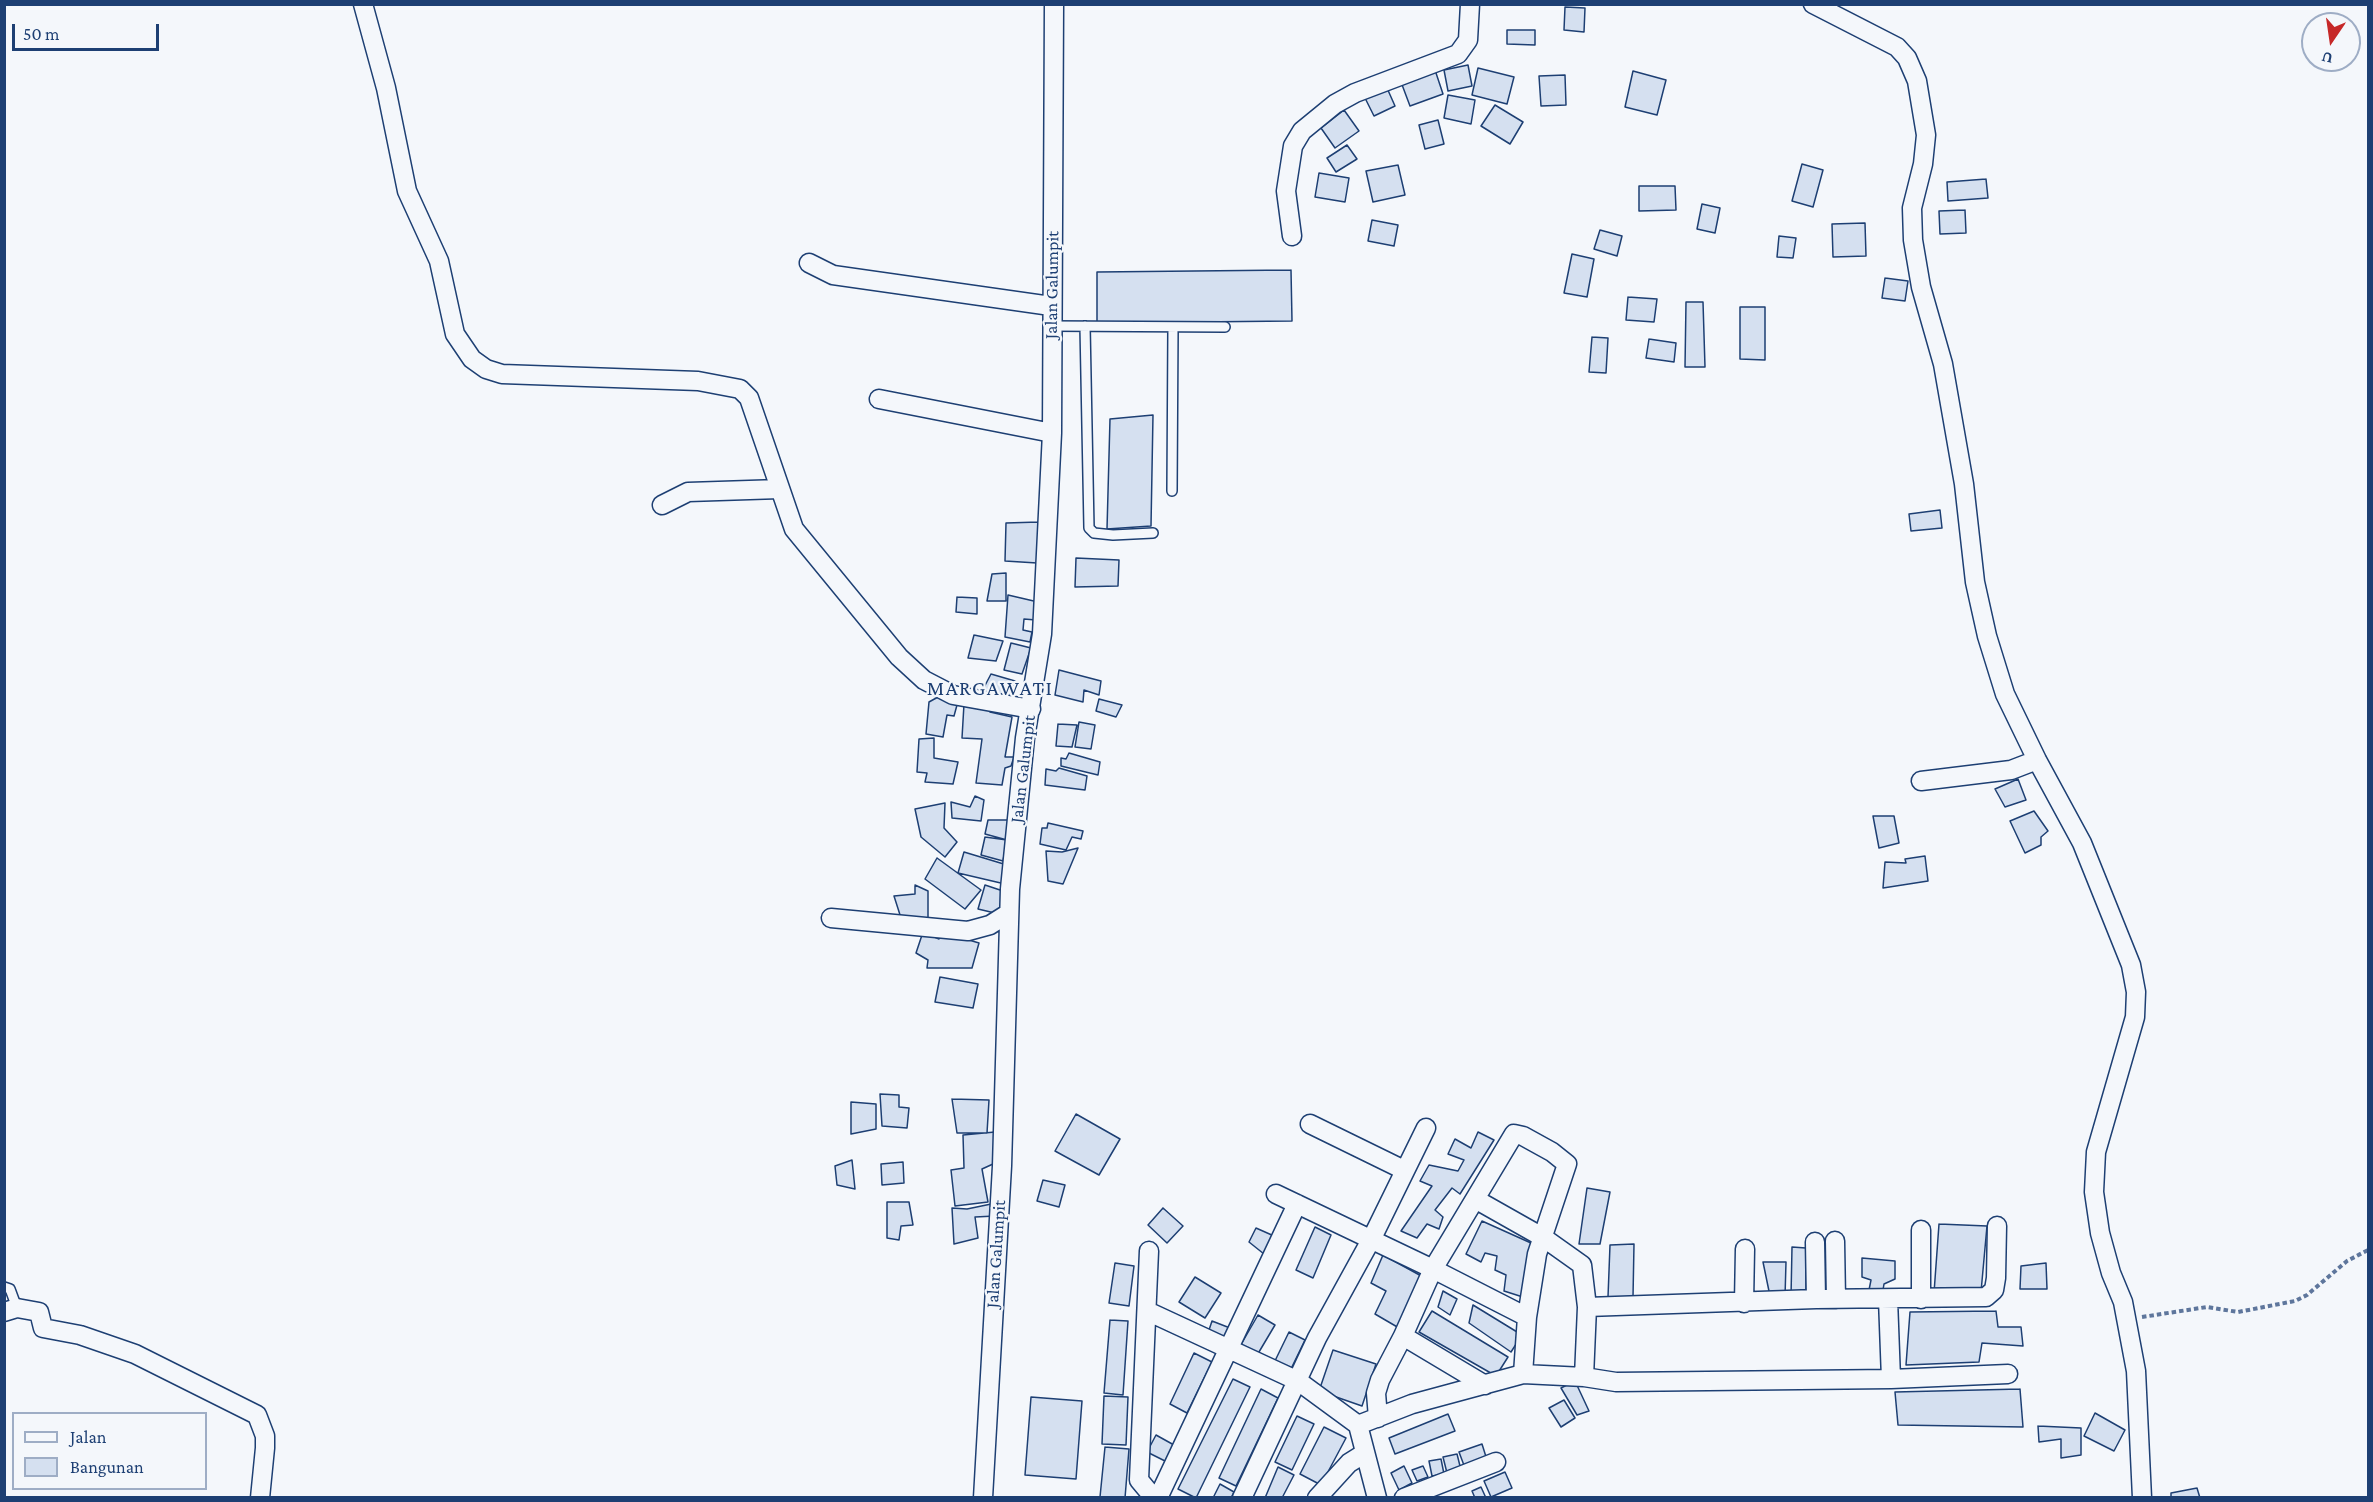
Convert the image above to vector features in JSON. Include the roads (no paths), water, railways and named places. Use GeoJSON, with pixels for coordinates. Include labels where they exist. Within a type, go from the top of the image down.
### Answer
{"type":"FeatureCollection","features":[{"type":"Feature","properties":{"kind":"street"},"geometry":{"type":"LineString","coordinates":[[363,4],[386,87],[407,191],[439,261],[455,334],[472,359],[486,369],[502,374],[698,381],[740,389],[749,398],[794,529],[899,657],[924,680],[953,694],[1030,709]]}},
{"type":"Feature","properties":{"kind":"street","name":"Jalan Galumpit"},"geometry":{"type":"LineString","coordinates":[[984,1497],[1002,1166],[1009,914],[1021,778],[1042,634],[1052,433],[1054,4]]}},
{"type":"Feature","properties":{"kind":"street"},"geometry":{"type":"LineString","coordinates":[[1292,236],[1286,191],[1293,146],[1302,131],[1335,104],[1355,93],[1458,54],[1468,40],[1470,4]]}},
{"type":"Feature","properties":{"kind":"street"},"geometry":{"type":"LineString","coordinates":[[1813,4],[1897,47],[1907,58],[1917,81],[1926,135],[1923,164],[1912,208],[1913,240],[1922,287],[1943,364],[1964,484],[1975,582],[1987,636],[2026,765],[2082,843],[2131,965],[2136,992],[2135,1017],[2096,1152],[2093,1178],[2100,1233],[2126,1320],[2136,1371],[2142,1497]]}},
{"type":"Feature","properties":{"kind":"street"},"geometry":{"type":"LineString","coordinates":[[809,263],[833,275],[1051,306]]}},
{"type":"Feature","properties":{"kind":"street"},"geometry":{"type":"LineString","coordinates":[[879,399],[1052,433]]}},
{"type":"Feature","properties":{"kind":"street"},"geometry":{"type":"LineString","coordinates":[[662,505],[688,492],[780,489]]}},
{"type":"Feature","properties":{"kind":"street"},"geometry":{"type":"LineString","coordinates":[[1921,781],[2026,765]]}},
{"type":"Feature","properties":{"kind":"street"},"geometry":{"type":"LineString","coordinates":[[831,918],[968,931],[990,925],[1009,914]]}},
{"type":"Feature","properties":{"kind":"street"},"geometry":{"type":"LineString","coordinates":[[1310,1124],[1404,1170]]}},
{"type":"Feature","properties":{"kind":"street"},"geometry":{"type":"LineString","coordinates":[[1242,1497],[1347,1281],[1372,1238],[1426,1128]]}},
{"type":"Feature","properties":{"kind":"street"},"geometry":{"type":"LineString","coordinates":[[1378,1418],[1376,1392],[1380,1380],[1433,1269],[1511,1136],[1523,1136],[1542,1146],[1566,1162],[1568,1168],[1537,1254],[1527,1317],[1523,1374]]}},
{"type":"Feature","properties":{"kind":"street"},"geometry":{"type":"LineString","coordinates":[[1276,1194],[1372,1238],[1527,1317]]}},
{"type":"Feature","properties":{"kind":"street"},"geometry":{"type":"LineString","coordinates":[[1475,1199],[1544,1238],[1582,1265],[1587,1307],[1584,1377]]}},
{"type":"Feature","properties":{"kind":"street"},"geometry":{"type":"LineString","coordinates":[[1149,1251],[1139,1480],[1156,1497],[1297,1204]]}},
{"type":"Feature","properties":{"kind":"street"},"geometry":{"type":"LineString","coordinates":[[1587,1307],[1816,1299],[1921,1299],[1991,1294],[1996,1278],[1997,1226]]}},
{"type":"Feature","properties":{"kind":"street"},"geometry":{"type":"LineString","coordinates":[[1921,1230],[1921,1299]]}},
{"type":"Feature","properties":{"kind":"street"},"geometry":{"type":"LineString","coordinates":[[1835,1241],[1836,1299]]}},
{"type":"Feature","properties":{"kind":"street"},"geometry":{"type":"LineString","coordinates":[[1815,1242],[1816,1299]]}},
{"type":"Feature","properties":{"kind":"street"},"geometry":{"type":"LineString","coordinates":[[1744,1249],[1744,1303]]}},
{"type":"Feature","properties":{"kind":"street"},"geometry":{"type":"LineString","coordinates":[[1888,1299],[1891,1379]]}},
{"type":"Feature","properties":{"kind":"street"},"geometry":{"type":"LineString","coordinates":[[14,1307],[40,1312],[41,1326],[80,1335],[135,1354],[257,1415],[265,1436],[262,1497]]}},
{"type":"Feature","properties":{"kind":"street"},"geometry":{"type":"LineString","coordinates":[[1147,1311],[1298,1381],[1358,1425],[1377,1497]]}},
{"type":"Feature","properties":{"kind":"street"},"geometry":{"type":"LineString","coordinates":[[1403,1336],[1485,1385]]}},
{"type":"Feature","properties":{"kind":"street"},"geometry":{"type":"LineString","coordinates":[[1358,1425],[1412,1404],[1523,1374],[1584,1377],[1616,1382],[1891,1379],[2008,1374]]}},
{"type":"Feature","properties":{"kind":"street"},"geometry":{"type":"LineString","coordinates":[[1317,1497],[1349,1463],[1365,1454]]}},
{"type":"Feature","properties":{"kind":"street"},"geometry":{"type":"LineString","coordinates":[[1404,1497],[1496,1462]]}},
{"type":"Feature","properties":{"kind":"lane"},"geometry":{"type":"LineString","coordinates":[[1051,326],[1225,327]]}},
{"type":"Feature","properties":{"kind":"lane"},"geometry":{"type":"LineString","coordinates":[[1085,326],[1089,528],[1094,533],[1113,535],[1153,534]]}},
{"type":"Feature","properties":{"kind":"lane"},"geometry":{"type":"LineString","coordinates":[[1172,491],[1173,327]]}},
{"type":"Feature","properties":{"kind":"lane"},"geometry":{"type":"LineString","coordinates":[[7,1288],[14,1307]]}},
{"type":"Feature","properties":{"kind":"district","name":"MARGAWATI"},"geometry":{"type":"Point","coordinates":[990,689]}}]}
